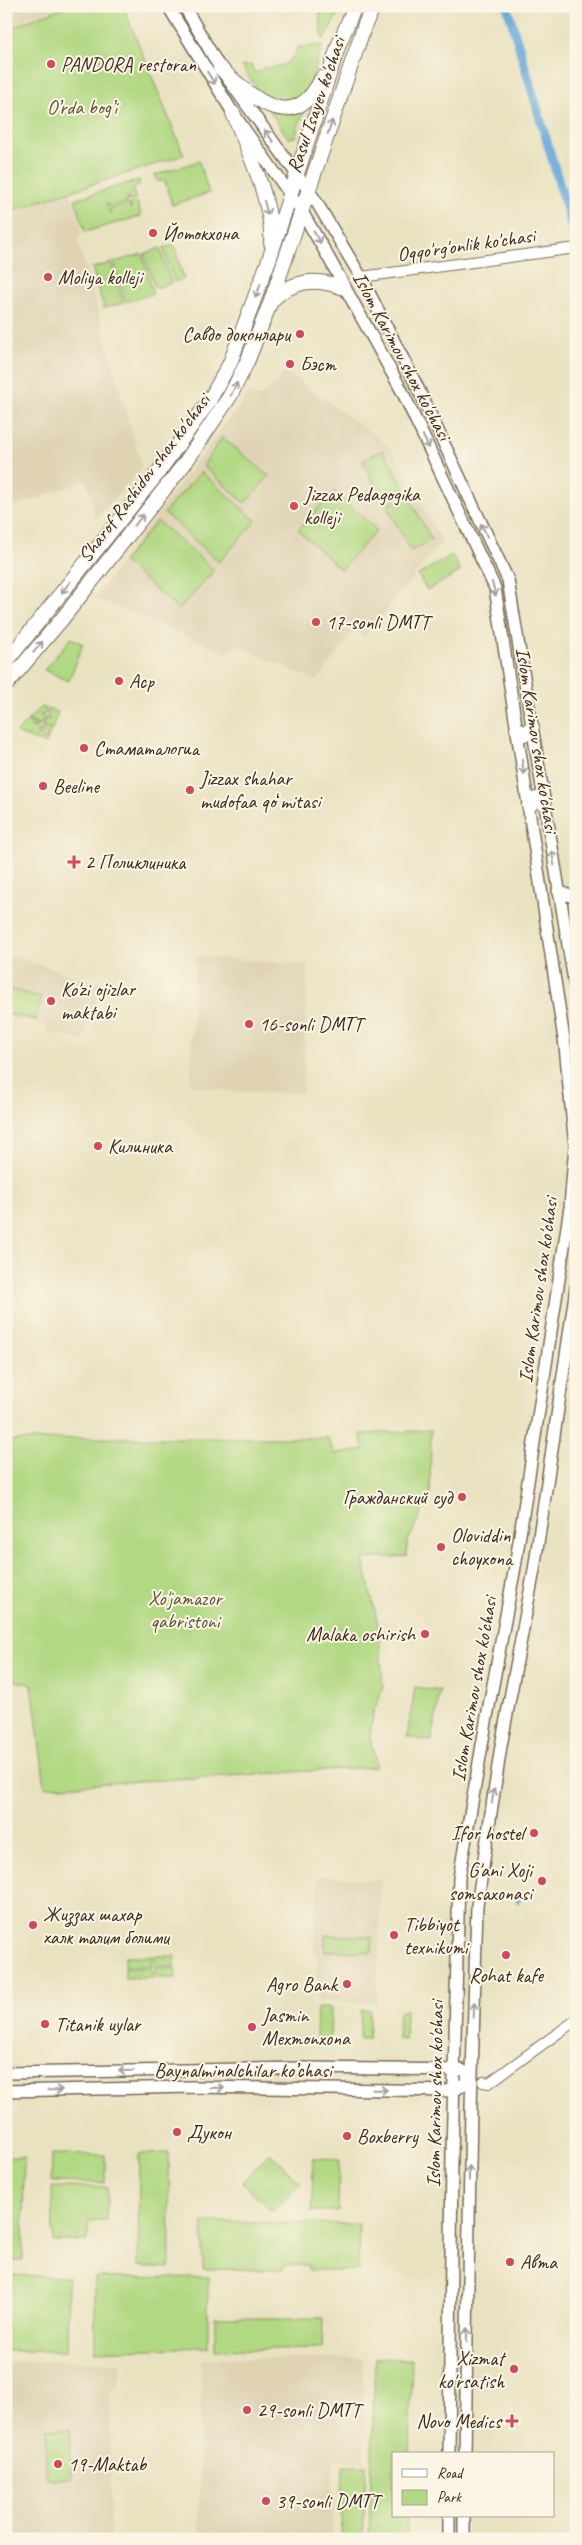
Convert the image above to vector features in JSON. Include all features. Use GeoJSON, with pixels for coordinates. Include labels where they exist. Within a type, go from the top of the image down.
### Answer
{"type":"FeatureCollection","features":[{"type":"Feature","properties":{"kind":"main road","name":"Islom Karimov shox ko'chasi"},"geometry":{"type":"LineString","coordinates":[[168,6],[233,113],[301,210],[402,391],[495,588],[565,1046],[575,1146],[563,1256],[516,1567],[500,1644],[460,1878],[454,2091],[449,2452]]}},
{"type":"Feature","properties":{"kind":"main road","name":"Islom Karimov shox ko'chasi"},"geometry":{"type":"LineString","coordinates":[[184,6],[220,68],[309,190],[361,277],[416,384],[508,580],[576,993]]}},
{"type":"Feature","properties":{"kind":"main road","name":"Rasul Isayev ko'chasi"},"geometry":{"type":"LineString","coordinates":[[298,175],[339,44],[356,6]]}},
{"type":"Feature","properties":{"kind":"main road","name":"Rasul Isayev ko'chasi"},"geometry":{"type":"LineString","coordinates":[[309,190],[366,24],[374,6]]}},
{"type":"Feature","properties":{"kind":"main road"},"geometry":{"type":"LineString","coordinates":[[220,68],[260,101],[276,108],[292,107],[308,101],[312,96],[339,44]]}},
{"type":"Feature","properties":{"kind":"main road"},"geometry":{"type":"LineString","coordinates":[[196,53],[209,48]]}},
{"type":"Feature","properties":{"kind":"main road"},"geometry":{"type":"LineString","coordinates":[[233,113],[253,163],[268,215],[271,238],[269,260]]}},
{"type":"Feature","properties":{"kind":"main road","name":"Sharof Rashidov shox ko'chasi"},"geometry":{"type":"LineString","coordinates":[[6,662],[157,474],[218,386],[230,364],[298,175]]}},
{"type":"Feature","properties":{"kind":"main road","name":"Sharof Rashidov shox ko'chasi"},"geometry":{"type":"LineString","coordinates":[[6,685],[62,619],[184,463],[222,409],[247,362],[271,301],[309,190]]}},
{"type":"Feature","properties":{"kind":"main road"},"geometry":{"type":"LineString","coordinates":[[271,301],[284,290],[312,280],[344,288]]}},
{"type":"Feature","properties":{"kind":"main road"},"geometry":{"type":"LineString","coordinates":[[101,542],[110,544],[113,553]]}},
{"type":"Feature","properties":{"kind":"main road"},"geometry":{"type":"LineString","coordinates":[[517,729],[524,734],[529,732],[532,727]]}},
{"type":"Feature","properties":{"kind":"main road"},"geometry":{"type":"LineString","coordinates":[[529,806],[536,799],[542,800],[544,804]]}},
{"type":"Feature","properties":{"kind":"main road"},"geometry":{"type":"LineString","coordinates":[[558,891],[576,898]]}},
{"type":"Feature","properties":{"kind":"main road","name":"Islom Karimov shox ko'chasi"},"geometry":{"type":"LineString","coordinates":[[465,2452],[471,2092],[477,1906],[519,1648],[534,1570],[576,1288]]}},
{"type":"Feature","properties":{"kind":"main road"},"geometry":{"type":"LineString","coordinates":[[516,1567],[519,1575],[525,1577],[534,1570]]}},
{"type":"Feature","properties":{"kind":"main road"},"geometry":{"type":"LineString","coordinates":[[500,1644],[504,1640],[511,1638],[516,1640],[519,1648]]}},
{"type":"Feature","properties":{"kind":"main road","name":"Baynalminalchilar ko’chasi"},"geometry":{"type":"LineString","coordinates":[[6,2073],[265,2068],[472,2069]]}},
{"type":"Feature","properties":{"kind":"main road"},"geometry":{"type":"LineString","coordinates":[[454,2091],[462,2087],[472,2069]]}},
{"type":"Feature","properties":{"kind":"main road","name":"Baynalminalchilar ko’chasi"},"geometry":{"type":"LineString","coordinates":[[6,2091],[190,2087],[471,2092]]}},
{"type":"Feature","properties":{"kind":"main road"},"geometry":{"type":"LineString","coordinates":[[449,2518],[449,2539]]}},
{"type":"Feature","properties":{"kind":"main road"},"geometry":{"type":"LineString","coordinates":[[464,2518],[464,2539]]}},
{"type":"Feature","properties":{"kind":"street","name":"Oqqo'rg'onlik ko'chasi"},"geometry":{"type":"LineString","coordinates":[[361,277],[576,248]]}},
{"type":"Feature","properties":{"kind":"street"},"geometry":{"type":"LineString","coordinates":[[471,2092],[483,2082],[490,2083],[576,2020]]}},
{"type":"Feature","properties":{"kind":"street","name":"Baynalminalchilar ko’chasi"},"geometry":{"type":"LineString","coordinates":[[472,2069],[483,2082]]}},
{"type":"Feature","properties":{"kind":"shaded area"},"geometry":{"type":"Polygon","coordinates":[[[6,6],[67,6],[6,30],[6,6]]]}},
{"type":"Feature","properties":{"kind":"shaded area"},"geometry":{"type":"Polygon","coordinates":[[[70,191],[83,235],[77,237],[142,468],[96,518],[86,480],[6,510],[6,212],[70,191]]]}},
{"type":"Feature","properties":{"kind":"shaded area","name":"Jizzax Pedagogika kolleji"},"geometry":{"type":"Polygon","coordinates":[[[286,371],[390,447],[442,541],[365,637],[355,630],[317,681],[236,645],[228,653],[94,598],[249,393],[260,397],[286,371]]]}},
{"type":"Feature","properties":{"kind":"shaded area","name":"Ko'zi ojizlar maktabi"},"geometry":{"type":"Polygon","coordinates":[[[6,954],[101,984],[84,1040],[47,1032],[48,1027],[6,1017],[6,954]]]}},
{"type":"Feature","properties":{"kind":"shaded area","name":"16-sonli DMTT"},"geometry":{"type":"Polygon","coordinates":[[[195,956],[307,965],[303,1093],[234,1092],[190,1084],[195,956]]]}},
{"type":"Feature","properties":{"kind":"shaded area"},"geometry":{"type":"Polygon","coordinates":[[[319,1876],[381,1881],[377,2003],[317,2001],[317,1953],[314,1952],[319,1876]]]}},
{"type":"Feature","properties":{"kind":"shaded area"},"geometry":{"type":"Polygon","coordinates":[[[363,2358],[364,2461],[333,2461],[332,2539],[199,2539],[201,2359],[363,2358]]]}},
{"type":"Feature","properties":{"kind":"shaded area","name":"19-Maktab"},"geometry":{"type":"Polygon","coordinates":[[[6,2361],[120,2362],[119,2390],[110,2390],[111,2539],[6,2539],[6,2361]]]}},
{"type":"Feature","properties":{"kind":"green space","name":"O’rda bog’i"},"geometry":{"type":"Polygon","coordinates":[[[67,6],[123,6],[184,155],[6,212],[6,30],[67,6]]]}},
{"type":"Feature","properties":{"kind":"green space"},"geometry":{"type":"Polygon","coordinates":[[[319,6],[342,6],[324,39],[322,39],[319,6]]]}},
{"type":"Feature","properties":{"kind":"green space"},"geometry":{"type":"Polygon","coordinates":[[[323,45],[308,90],[293,99],[281,101],[264,95],[255,86],[242,66],[251,65],[255,73],[263,68],[285,64],[292,58],[298,47],[323,45]]]}},
{"type":"Feature","properties":{"kind":"green space"},"geometry":{"type":"Polygon","coordinates":[[[305,107],[295,137],[288,138],[270,111],[305,107]]]}},
{"type":"Feature","properties":{"kind":"green space"},"geometry":{"type":"Polygon","coordinates":[[[199,161],[209,193],[172,205],[165,181],[157,181],[155,175],[199,161]]]}},
{"type":"Feature","properties":{"kind":"green space"},"geometry":{"type":"Polygon","coordinates":[[[139,180],[139,186],[133,189],[135,199],[129,201],[127,197],[127,202],[109,207],[106,204],[110,214],[110,209],[128,204],[131,209],[130,204],[137,202],[141,216],[85,232],[75,199],[139,180]]]}},
{"type":"Feature","properties":{"kind":"green space"},"geometry":{"type":"Polygon","coordinates":[[[174,245],[184,279],[174,282],[163,248],[174,245]]]}},
{"type":"Feature","properties":{"kind":"green space"},"geometry":{"type":"Polygon","coordinates":[[[160,248],[171,283],[155,288],[144,254],[160,248]]]}},
{"type":"Feature","properties":{"kind":"green space"},"geometry":{"type":"Polygon","coordinates":[[[142,254],[153,294],[125,302],[114,262],[142,254]]]}},
{"type":"Feature","properties":{"kind":"green space"},"geometry":{"type":"Polygon","coordinates":[[[111,263],[123,303],[104,308],[92,268],[111,263]]]}},
{"type":"Feature","properties":{"kind":"green space"},"geometry":{"type":"Polygon","coordinates":[[[222,437],[269,476],[245,503],[203,466],[222,437]]]}},
{"type":"Feature","properties":{"kind":"green space"},"geometry":{"type":"Polygon","coordinates":[[[383,450],[407,494],[386,505],[362,461],[383,450]]]}},
{"type":"Feature","properties":{"kind":"green space"},"geometry":{"type":"Polygon","coordinates":[[[201,472],[256,521],[219,562],[164,513],[201,472]]]}},
{"type":"Feature","properties":{"kind":"green space"},"geometry":{"type":"Polygon","coordinates":[[[334,491],[377,530],[341,570],[298,530],[334,491]]]}},
{"type":"Feature","properties":{"kind":"green space"},"geometry":{"type":"Polygon","coordinates":[[[408,496],[432,540],[411,551],[387,507],[408,496]]]}},
{"type":"Feature","properties":{"kind":"green space"},"geometry":{"type":"Polygon","coordinates":[[[157,521],[214,570],[179,610],[123,561],[157,521]]]}},
{"type":"Feature","properties":{"kind":"green space"},"geometry":{"type":"Polygon","coordinates":[[[452,555],[461,571],[427,590],[418,575],[452,555]]]}},
{"type":"Feature","properties":{"kind":"green space"},"geometry":{"type":"Polygon","coordinates":[[[71,638],[83,644],[69,681],[44,670],[71,638]]]}},
{"type":"Feature","properties":{"kind":"green space"},"geometry":{"type":"Polygon","coordinates":[[[42,707],[47,709],[45,714],[40,715],[44,717],[41,725],[27,720],[42,707]]]}},
{"type":"Feature","properties":{"kind":"green space"},"geometry":{"type":"Polygon","coordinates":[[[49,709],[58,712],[52,729],[42,726],[46,717],[50,721],[47,715],[49,709]]]}},
{"type":"Feature","properties":{"kind":"green space"},"geometry":{"type":"Polygon","coordinates":[[[27,721],[40,726],[29,726],[39,729],[37,737],[41,729],[43,739],[47,739],[42,727],[51,730],[46,744],[16,733],[27,721]]]}},
{"type":"Feature","properties":{"kind":"green space"},"geometry":{"type":"Polygon","coordinates":[[[6,988],[41,997],[36,1020],[6,1013],[6,988]]]}},
{"type":"Feature","properties":{"kind":"green space","name":"Xo'jamazor qabristoni"},"geometry":{"type":"Polygon","coordinates":[[[431,1430],[430,1495],[407,1543],[407,1556],[363,1559],[379,1629],[383,1689],[373,1712],[370,1738],[377,1767],[45,1787],[32,1685],[6,1678],[6,1441],[85,1438],[328,1438],[335,1454],[363,1450],[361,1434],[431,1430]]]}},
{"type":"Feature","properties":{"kind":"green space"},"geometry":{"type":"Polygon","coordinates":[[[415,1687],[440,1691],[432,1741],[407,1737],[415,1687]]]}},
{"type":"Feature","properties":{"kind":"green space"},"geometry":{"type":"Polygon","coordinates":[[[325,1935],[372,1937],[372,1952],[325,1951],[325,1935]]]}},
{"type":"Feature","properties":{"kind":"green space"},"geometry":{"type":"Polygon","coordinates":[[[125,1956],[152,1956],[152,1966],[125,1966],[125,1956]]]}},
{"type":"Feature","properties":{"kind":"green space"},"geometry":{"type":"Polygon","coordinates":[[[155,1956],[175,1956],[175,1966],[155,1966],[155,1956]]]}},
{"type":"Feature","properties":{"kind":"green space"},"geometry":{"type":"Polygon","coordinates":[[[125,1968],[152,1968],[152,1978],[125,1978],[125,1968]]]}},
{"type":"Feature","properties":{"kind":"green space"},"geometry":{"type":"Polygon","coordinates":[[[155,1968],[175,1968],[176,1978],[155,1978],[155,1968]]]}},
{"type":"Feature","properties":{"kind":"green space"},"geometry":{"type":"Polygon","coordinates":[[[317,2008],[331,2008],[330,2039],[316,2038],[317,2008]]]}},
{"type":"Feature","properties":{"kind":"green space"},"geometry":{"type":"Polygon","coordinates":[[[361,2010],[370,2010],[368,2039],[360,2039],[361,2010]]]}},
{"type":"Feature","properties":{"kind":"green space"},"geometry":{"type":"Polygon","coordinates":[[[406,2010],[405,2040],[398,2039],[399,2012],[406,2010]]]}},
{"type":"Feature","properties":{"kind":"green space"},"geometry":{"type":"Polygon","coordinates":[[[169,2153],[170,2268],[138,2266],[139,2154],[169,2153]]]}},
{"type":"Feature","properties":{"kind":"green space"},"geometry":{"type":"Polygon","coordinates":[[[270,2153],[301,2183],[272,2212],[242,2182],[270,2153]]]}},
{"type":"Feature","properties":{"kind":"green space"},"geometry":{"type":"Polygon","coordinates":[[[52,2154],[105,2155],[105,2183],[51,2182],[52,2154]]]}},
{"type":"Feature","properties":{"kind":"green space"},"geometry":{"type":"Polygon","coordinates":[[[6,2157],[24,2157],[23,2261],[6,2261],[6,2157]]]}},
{"type":"Feature","properties":{"kind":"green space"},"geometry":{"type":"Polygon","coordinates":[[[313,2158],[339,2159],[338,2211],[312,2211],[313,2158]]]}},
{"type":"Feature","properties":{"kind":"green space"},"geometry":{"type":"Polygon","coordinates":[[[52,2187],[107,2187],[107,2221],[88,2221],[88,2241],[53,2241],[52,2187]]]}},
{"type":"Feature","properties":{"kind":"green space"},"geometry":{"type":"Polygon","coordinates":[[[203,2222],[359,2224],[358,2270],[308,2270],[308,2265],[283,2265],[283,2270],[203,2269],[203,2222]]]}},
{"type":"Feature","properties":{"kind":"green space"},"geometry":{"type":"Polygon","coordinates":[[[6,2275],[68,2277],[67,2351],[6,2351],[6,2275]]]}},
{"type":"Feature","properties":{"kind":"green space"},"geometry":{"type":"Polygon","coordinates":[[[208,2277],[208,2347],[95,2351],[95,2278],[208,2277]]]}},
{"type":"Feature","properties":{"kind":"green space"},"geometry":{"type":"Polygon","coordinates":[[[215,2318],[323,2318],[322,2348],[215,2350],[215,2318]]]}},
{"type":"Feature","properties":{"kind":"green space"},"geometry":{"type":"Polygon","coordinates":[[[375,2358],[412,2359],[409,2452],[392,2452],[392,2518],[407,2518],[407,2539],[369,2539],[375,2358]]]}},
{"type":"Feature","properties":{"kind":"green space"},"geometry":{"type":"Polygon","coordinates":[[[46,2429],[70,2429],[71,2478],[46,2478],[46,2429]]]}},
{"type":"Feature","properties":{"kind":"green space"},"geometry":{"type":"Polygon","coordinates":[[[343,2466],[366,2466],[363,2539],[341,2539],[343,2466]]]}},
{"type":"Feature","properties":{"kind":"waterway"},"geometry":{"type":"LineString","coordinates":[[507,6],[575,237]]}},
{"type":"Feature","properties":{"kind":"waterway"},"geometry":{"type":"LineString","coordinates":[[519,1893],[520,1893],[520,1896],[517,1895],[519,1893]]}},
{"type":"Feature","properties":{"kind":"waterway"},"geometry":{"type":"LineString","coordinates":[[517,1896],[520,1896],[520,1899],[517,1899],[517,1896]]}},
{"type":"Feature","properties":{"kind":"waterway"},"geometry":{"type":"LineString","coordinates":[[517,1899],[520,1899],[518,1902],[517,1902],[517,1899]]}},
{"type":"Feature","properties":{"kind":"place","name":"PANDORA restoran"},"geometry":{"type":"Point","coordinates":[51,64]}},
{"type":"Feature","properties":{"kind":"place","name":"Йотокхона"},"geometry":{"type":"Point","coordinates":[153,233]}},
{"type":"Feature","properties":{"kind":"place","name":"Moliya kolleji"},"geometry":{"type":"Point","coordinates":[48,277]}},
{"type":"Feature","properties":{"kind":"place","name":"Cавдо доконлари"},"geometry":{"type":"Point","coordinates":[300,334]}},
{"type":"Feature","properties":{"kind":"place","name":"Бэст"},"geometry":{"type":"Point","coordinates":[290,364]}},
{"type":"Feature","properties":{"kind":"place","name":"Jizzax Pedagogika kolleji"},"geometry":{"type":"Point","coordinates":[294,506]}},
{"type":"Feature","properties":{"kind":"place","name":"17-sonli DMTT"},"geometry":{"type":"Point","coordinates":[316,622]}},
{"type":"Feature","properties":{"kind":"place","name":"Аср"},"geometry":{"type":"Point","coordinates":[119,681]}},
{"type":"Feature","properties":{"kind":"place","name":"Стаматалогиа"},"geometry":{"type":"Point","coordinates":[84,748]}},
{"type":"Feature","properties":{"kind":"place","name":"Beeline"},"geometry":{"type":"Point","coordinates":[43,786]}},
{"type":"Feature","properties":{"kind":"place","name":"Jizzax shahar mudofaa qoʻmitasi"},"geometry":{"type":"Point","coordinates":[190,790]}},
{"type":"Feature","properties":{"kind":"place","name":"2 Поликлиника"},"geometry":{"type":"Point","coordinates":[74,862]}},
{"type":"Feature","properties":{"kind":"place","name":"Ko'zi ojizlar maktabi"},"geometry":{"type":"Point","coordinates":[51,1001]}},
{"type":"Feature","properties":{"kind":"place","name":"16-sonli DMTT"},"geometry":{"type":"Point","coordinates":[249,1024]}},
{"type":"Feature","properties":{"kind":"place","name":"Килиника"},"geometry":{"type":"Point","coordinates":[98,1146]}},
{"type":"Feature","properties":{"kind":"place","name":"Гражданский суд"},"geometry":{"type":"Point","coordinates":[462,1497]}},
{"type":"Feature","properties":{"kind":"place","name":"Oloviddin choyxona"},"geometry":{"type":"Point","coordinates":[441,1547]}},
{"type":"Feature","properties":{"kind":"place","name":"Malaka oshirish"},"geometry":{"type":"Point","coordinates":[425,1634]}},
{"type":"Feature","properties":{"kind":"place","name":"Ifor hostel"},"geometry":{"type":"Point","coordinates":[534,1833]}},
{"type":"Feature","properties":{"kind":"place","name":"G'ani Xoji somsaxonasi"},"geometry":{"type":"Point","coordinates":[542,1881]}},
{"type":"Feature","properties":{"kind":"place","name":"Жиззах шахар халк талим болими"},"geometry":{"type":"Point","coordinates":[33,1925]}},
{"type":"Feature","properties":{"kind":"place","name":"Tibbiyot texnikumi"},"geometry":{"type":"Point","coordinates":[394,1935]}},
{"type":"Feature","properties":{"kind":"place","name":"Rohat kafe"},"geometry":{"type":"Point","coordinates":[506,1955]}},
{"type":"Feature","properties":{"kind":"place","name":"Agro Bank"},"geometry":{"type":"Point","coordinates":[347,1984]}},
{"type":"Feature","properties":{"kind":"place","name":"Titanik uylar"},"geometry":{"type":"Point","coordinates":[45,2024]}},
{"type":"Feature","properties":{"kind":"place","name":"Jasmin Mexmonxona"},"geometry":{"type":"Point","coordinates":[252,2027]}},
{"type":"Feature","properties":{"kind":"place","name":"Дукон"},"geometry":{"type":"Point","coordinates":[177,2132]}},
{"type":"Feature","properties":{"kind":"place","name":"Boxberry"},"geometry":{"type":"Point","coordinates":[347,2136]}},
{"type":"Feature","properties":{"kind":"place","name":"Авта"},"geometry":{"type":"Point","coordinates":[510,2262]}},
{"type":"Feature","properties":{"kind":"place","name":"Xizmat ko'rsatish"},"geometry":{"type":"Point","coordinates":[514,2369]}},
{"type":"Feature","properties":{"kind":"place","name":"29-sonli DMTT"},"geometry":{"type":"Point","coordinates":[247,2410]}},
{"type":"Feature","properties":{"kind":"place","name":"Novo Medics"},"geometry":{"type":"Point","coordinates":[512,2421]}},
{"type":"Feature","properties":{"kind":"place","name":"19-Maktab"},"geometry":{"type":"Point","coordinates":[58,2464]}},
{"type":"Feature","properties":{"kind":"place","name":"39-sonli DMTT"},"geometry":{"type":"Point","coordinates":[266,2501]}}]}
